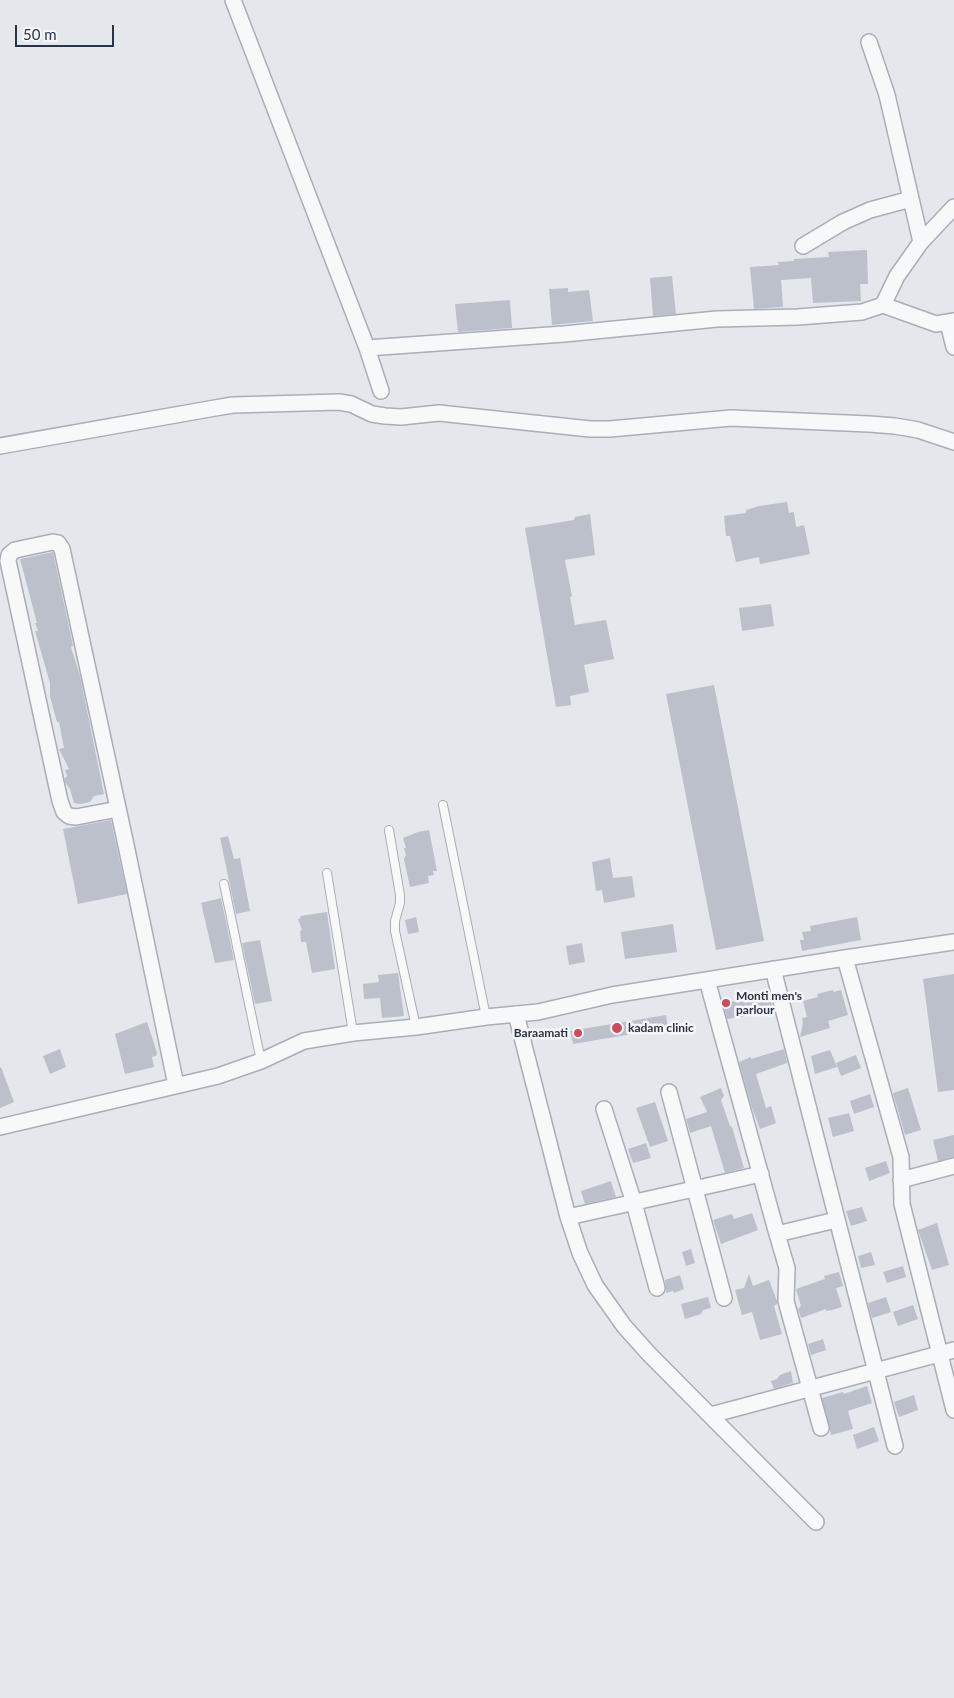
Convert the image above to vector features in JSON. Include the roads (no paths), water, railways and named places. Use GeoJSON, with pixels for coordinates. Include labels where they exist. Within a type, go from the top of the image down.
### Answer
{"type":"FeatureCollection","features":[{"type":"Feature","properties":{"kind":"street"},"geometry":{"type":"LineString","coordinates":[[233,0],[367,348],[381,391]]}},
{"type":"Feature","properties":{"kind":"street"},"geometry":{"type":"LineString","coordinates":[[869,42],[887,95],[921,242]]}},
{"type":"Feature","properties":{"kind":"street"},"geometry":{"type":"LineString","coordinates":[[803,246],[843,222],[870,210],[911,199]]}},
{"type":"Feature","properties":{"kind":"street"},"geometry":{"type":"LineString","coordinates":[[883,305],[897,276],[921,242],[954,206]]}},
{"type":"Feature","properties":{"kind":"street"},"geometry":{"type":"LineString","coordinates":[[367,348],[564,334],[718,319],[798,317],[862,312],[883,305],[928,322],[936,324],[951,322],[954,346]]}},
{"type":"Feature","properties":{"kind":"street"},"geometry":{"type":"LineString","coordinates":[[0,446],[233,405],[339,402],[351,404],[372,414],[385,416],[401,417],[439,412],[590,429],[610,429],[731,418],[869,424],[918,430],[954,442]]}},
{"type":"Feature","properties":{"kind":"street"},"geometry":{"type":"LineString","coordinates":[[118,809],[76,817],[69,816],[64,812],[60,802],[8,561],[9,555],[15,550],[52,542],[58,543],[62,549],[118,809],[176,1085]]}},
{"type":"Feature","properties":{"kind":"street"},"geometry":{"type":"LineString","coordinates":[[0,1127],[91,1108],[176,1085],[218,1076],[261,1061],[304,1041],[353,1033],[538,1012],[612,995],[954,942]]}},
{"type":"Feature","properties":{"kind":"street"},"geometry":{"type":"LineString","coordinates":[[845,958],[901,1157],[902,1204],[947,1352],[954,1410]]}},
{"type":"Feature","properties":{"kind":"street"},"geometry":{"type":"LineString","coordinates":[[773,969],[895,1446]]}},
{"type":"Feature","properties":{"kind":"street"},"geometry":{"type":"LineString","coordinates":[[707,980],[787,1268],[786,1301],[821,1428]]}},
{"type":"Feature","properties":{"kind":"street"},"geometry":{"type":"LineString","coordinates":[[516,1014],[568,1217],[580,1253],[595,1285],[624,1326],[816,1522]]}},
{"type":"Feature","properties":{"kind":"street"},"geometry":{"type":"LineString","coordinates":[[669,1092],[724,1298]]}},
{"type":"Feature","properties":{"kind":"street"},"geometry":{"type":"LineString","coordinates":[[604,1109],[634,1203],[658,1288]]}},
{"type":"Feature","properties":{"kind":"street"},"geometry":{"type":"LineString","coordinates":[[901,1180],[954,1166]]}},
{"type":"Feature","properties":{"kind":"street"},"geometry":{"type":"LineString","coordinates":[[568,1217],[760,1174]]}},
{"type":"Feature","properties":{"kind":"street"},"geometry":{"type":"LineString","coordinates":[[777,1234],[836,1220]]}},
{"type":"Feature","properties":{"kind":"street"},"geometry":{"type":"LineString","coordinates":[[712,1415],[947,1352]]}},
{"type":"Feature","properties":{"kind":"lane"},"geometry":{"type":"LineString","coordinates":[[443,805],[486,1017]]}},
{"type":"Feature","properties":{"kind":"lane"},"geometry":{"type":"LineString","coordinates":[[389,830],[400,895],[395,931],[416,1027]]}},
{"type":"Feature","properties":{"kind":"lane"},"geometry":{"type":"LineString","coordinates":[[326,873],[353,1033]]}},
{"type":"Feature","properties":{"kind":"lane"},"geometry":{"type":"LineString","coordinates":[[224,884],[261,1061]]}},
{"type":"Feature","properties":{"kind":"place","name":"Monti men's parlour"},"geometry":{"type":"Point","coordinates":[726,1003]}},
{"type":"Feature","properties":{"kind":"place","name":"kadam clinic"},"geometry":{"type":"Point","coordinates":[617,1028]}},
{"type":"Feature","properties":{"kind":"place","name":"Baraamati"},"geometry":{"type":"Point","coordinates":[578,1033]}}]}
